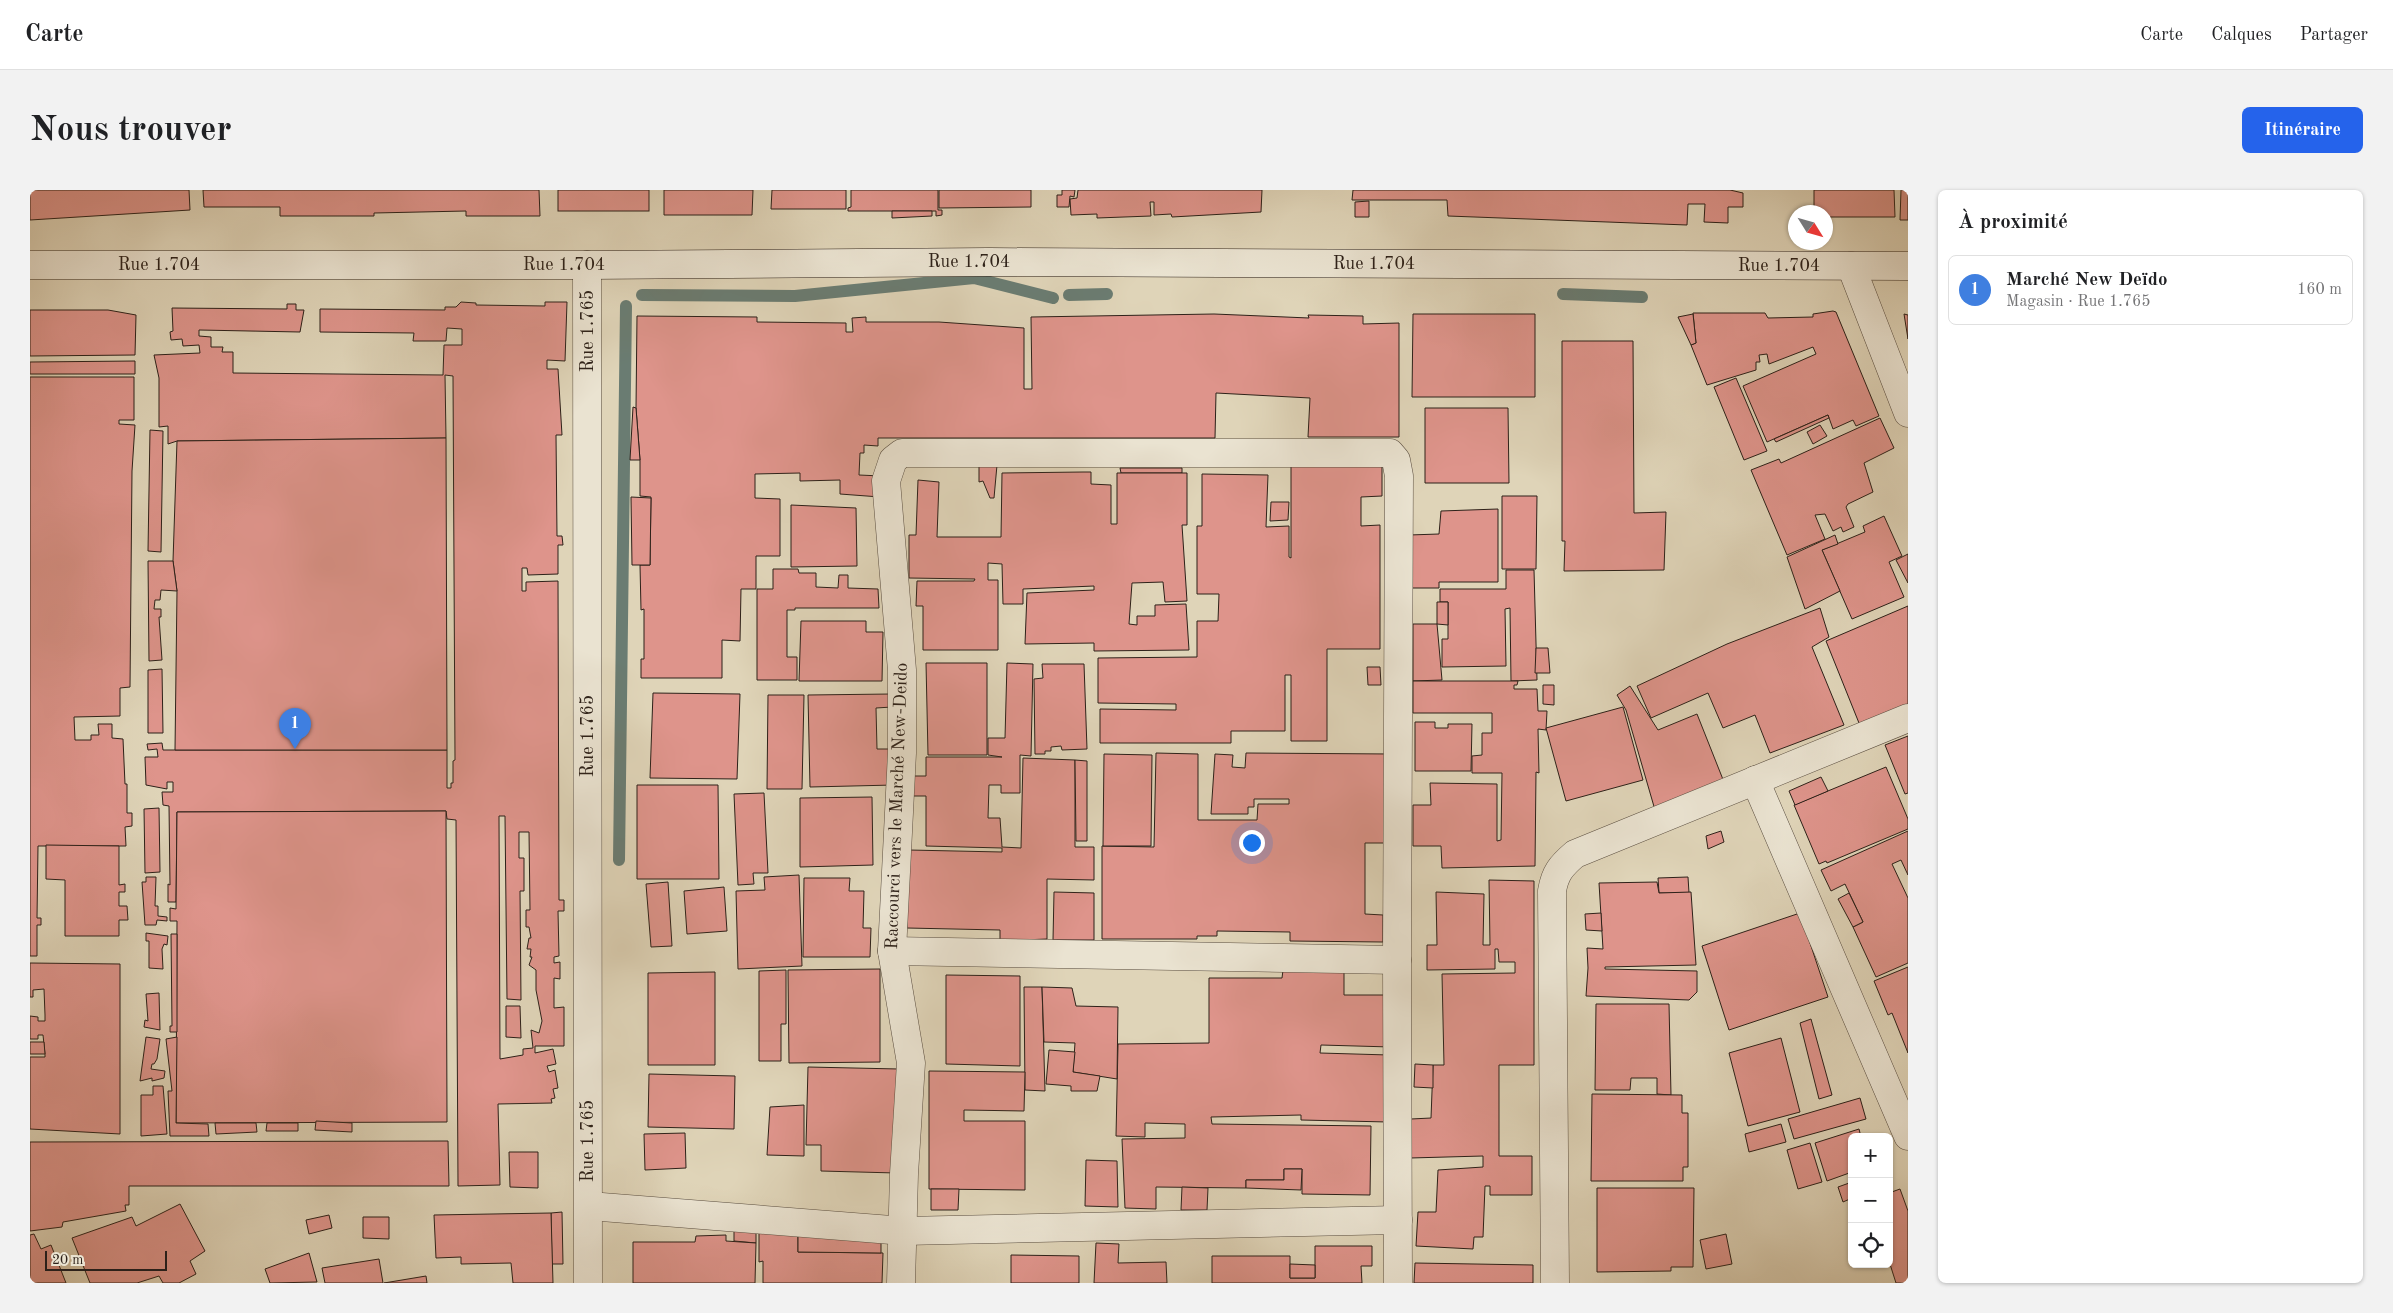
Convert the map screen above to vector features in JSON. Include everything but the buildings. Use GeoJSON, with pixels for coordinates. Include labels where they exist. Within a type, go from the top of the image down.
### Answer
{"type":"FeatureCollection","features":[{"type":"Feature","properties":{"kind":"street","name":"Rue 1.704"},"geometry":{"type":"LineString","coordinates":[[30,265],[588,265],[1008,262],[1908,266]]}},
{"type":"Feature","properties":{"kind":"street","name":"Rue 1.765"},"geometry":{"type":"LineString","coordinates":[[588,265],[588,1283]]}},
{"type":"Feature","properties":{"kind":"street"},"geometry":{"type":"LineString","coordinates":[[1851,266],[1908,413]]}},
{"type":"Feature","properties":{"kind":"street","name":"Raccourci vers le Marché New-Deido"},"geometry":{"type":"LineString","coordinates":[[901,1283],[904,1231],[904,1174],[911,1063],[892,951],[902,753],[902,670],[886,481],[893,460],[902,453],[1390,453],[1396,460],[1399,476],[1397,960]]}},
{"type":"Feature","properties":{"kind":"street"},"geometry":{"type":"LineString","coordinates":[[1555,1283],[1552,892],[1555,876],[1560,868],[1575,854],[1908,718]]}},
{"type":"Feature","properties":{"kind":"street"},"geometry":{"type":"LineString","coordinates":[[1755,780],[1908,1136]]}},
{"type":"Feature","properties":{"kind":"street"},"geometry":{"type":"LineString","coordinates":[[892,951],[1397,960],[1398,1283]]}},
{"type":"Feature","properties":{"kind":"street"},"geometry":{"type":"LineString","coordinates":[[588,1206],[904,1231],[1398,1220]]}},
{"type":"Feature","properties":{"kind":"waterway"},"geometry":{"type":"LineString","coordinates":[[642,295],[795,296],[974,278],[1053,298]]}},
{"type":"Feature","properties":{"kind":"waterway"},"geometry":{"type":"LineString","coordinates":[[1069,295],[1107,294]]}},
{"type":"Feature","properties":{"kind":"waterway"},"geometry":{"type":"LineString","coordinates":[[1563,294],[1642,297]]}},
{"type":"Feature","properties":{"kind":"waterway"},"geometry":{"type":"LineString","coordinates":[[619,860],[626,306]]}},
{"type":"Feature","properties":{"kind":"place","name":"Marché New Deïdo"},"geometry":{"type":"Point","coordinates":[295,749]}}]}
